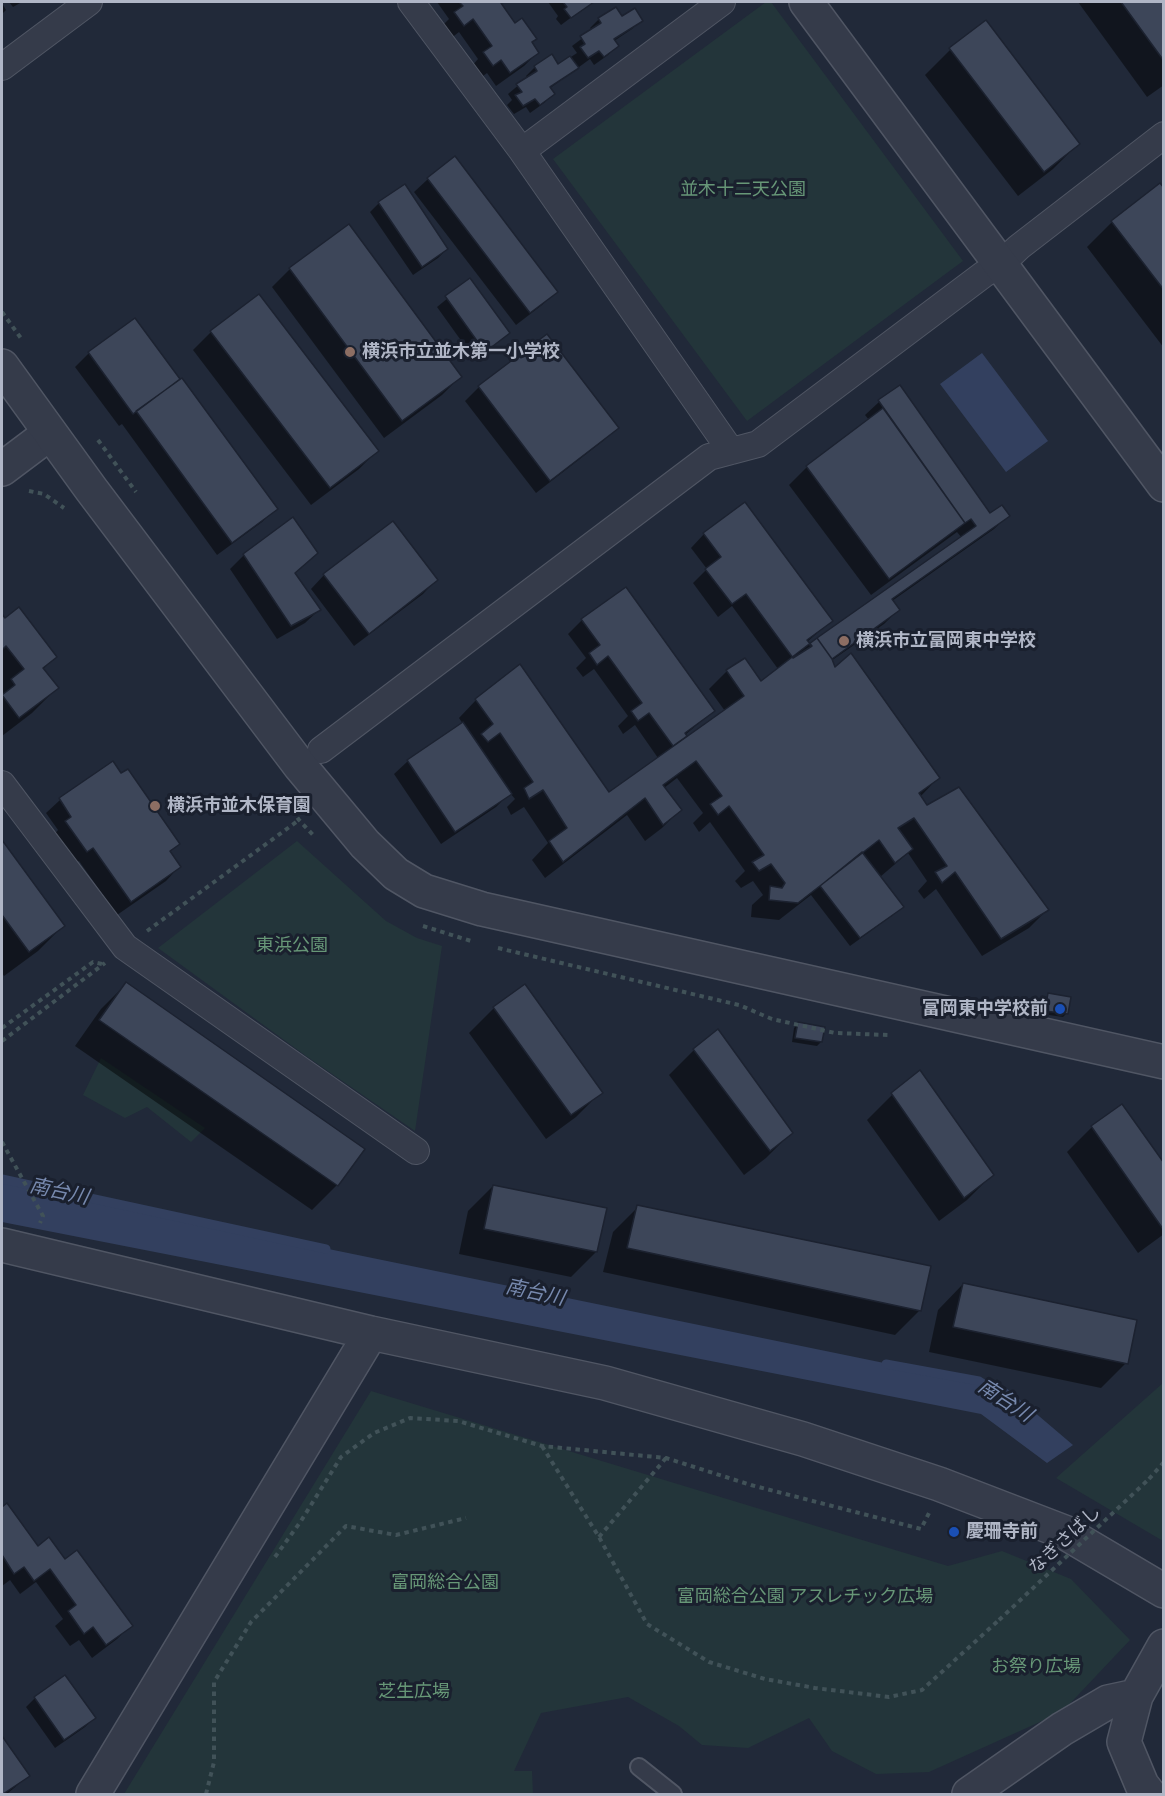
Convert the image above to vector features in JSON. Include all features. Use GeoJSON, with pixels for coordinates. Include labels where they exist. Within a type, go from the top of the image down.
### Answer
{"type":"FeatureCollection","features":[{"type":"Feature","properties":{"kind":"street"},"geometry":{"type":"LineString","coordinates":[[2,67],[89,2]]}},
{"type":"Feature","properties":{"kind":"street"},"geometry":{"type":"LineString","coordinates":[[411,2],[522,151],[731,451]]}},
{"type":"Feature","properties":{"kind":"street"},"geometry":{"type":"LineString","coordinates":[[522,151],[722,2]]}},
{"type":"Feature","properties":{"kind":"street"},"geometry":{"type":"LineString","coordinates":[[806,2],[1164,485]]}},
{"type":"Feature","properties":{"kind":"street"},"geometry":{"type":"LineString","coordinates":[[321,750],[709,457],[758,444],[984,274],[1000,265],[1019,247],[1164,135]]}},
{"type":"Feature","properties":{"kind":"street"},"geometry":{"type":"LineString","coordinates":[[2,366],[300,766],[364,844],[396,874],[424,891],[482,909],[1164,1062]]}},
{"type":"Feature","properties":{"kind":"street"},"geometry":{"type":"LineString","coordinates":[[11,482],[50,433]]}},
{"type":"Feature","properties":{"kind":"street"},"geometry":{"type":"LineString","coordinates":[[2,784],[125,947],[416,1151]]}},
{"type":"Feature","properties":{"kind":"street"},"geometry":{"type":"LineString","coordinates":[[2,1245],[371,1333],[605,1383],[803,1439],[939,1484],[1064,1532],[1164,1591]]}},
{"type":"Feature","properties":{"kind":"street"},"geometry":{"type":"LineString","coordinates":[[93,1794],[371,1333]]}},
{"type":"Feature","properties":{"kind":"street"},"geometry":{"type":"LineString","coordinates":[[1149,1794],[1142,1785],[1124,1742],[1136,1696],[1164,1647]]}},
{"type":"Feature","properties":{"kind":"street"},"geometry":{"type":"LineString","coordinates":[[969,1794],[1062,1729],[1108,1702],[1136,1696]]}},
{"type":"Feature","properties":{"kind":"lane"},"geometry":{"type":"LineString","coordinates":[[639,1767],[673,1794]]}},
{"type":"Feature","properties":{"kind":"path"},"geometry":{"type":"LineString","coordinates":[[11,482],[44,494],[64,508]]}},
{"type":"Feature","properties":{"kind":"path"},"geometry":{"type":"LineString","coordinates":[[286,802],[298,820],[320,842]]}},
{"type":"Feature","properties":{"kind":"path"},"geometry":{"type":"LineString","coordinates":[[415,923],[453,937],[476,942]]}},
{"type":"Feature","properties":{"kind":"path"},"geometry":{"type":"LineString","coordinates":[[487,945],[739,1005],[772,1019],[836,1033],[894,1036]]}},
{"type":"Feature","properties":{"kind":"path"},"geometry":{"type":"LineString","coordinates":[[2,1028],[93,962],[105,964]]}},
{"type":"Feature","properties":{"kind":"path"},"geometry":{"type":"LineString","coordinates":[[2,1142],[43,1216]]}},
{"type":"Feature","properties":{"kind":"path"},"geometry":{"type":"LineString","coordinates":[[273,1560],[301,1521],[341,1457],[374,1433],[410,1418],[458,1421],[542,1446],[666,1458],[751,1485],[921,1529],[939,1484]]}},
{"type":"Feature","properties":{"kind":"path","name":"なぎさばし"},"geometry":{"type":"LineString","coordinates":[[542,1446],[599,1538],[647,1624],[708,1662],[765,1678],[815,1688],[889,1697],[922,1690],[1149,1479],[1164,1462]]}},
{"type":"Feature","properties":{"kind":"path"},"geometry":{"type":"LineString","coordinates":[[599,1538],[666,1458]]}},
{"type":"Feature","properties":{"kind":"path"},"geometry":{"type":"LineString","coordinates":[[206,1794],[214,1762],[214,1682],[251,1622],[346,1526],[396,1535],[466,1518]]}},
{"type":"Feature","properties":{"kind":"green space","name":"並木十二天公園"},"geometry":{"type":"Polygon","coordinates":[[[766,2],[771,2],[963,261],[747,421],[553,159],[766,2]]]}},
{"type":"Feature","properties":{"kind":"green space","name":"東浜公園"},"geometry":{"type":"Polygon","coordinates":[[[297,841],[386,921],[417,938],[442,946],[415,1131],[306,1056],[158,948],[297,841]]]}},
{"type":"Feature","properties":{"kind":"green space"},"geometry":{"type":"Polygon","coordinates":[[[101,1058],[205,1128],[191,1142],[147,1107],[125,1118],[83,1095],[101,1058]]]}},
{"type":"Feature","properties":{"kind":"green space"},"geometry":{"type":"Polygon","coordinates":[[[1163,1383],[1163,1541],[1056,1478],[1163,1383]]]}},
{"type":"Feature","properties":{"kind":"green space","name":"富岡総合公園"},"geometry":{"type":"Polygon","coordinates":[[[371,1391],[948,1566],[1002,1551],[1071,1579],[1130,1640],[1062,1712],[929,1772],[876,1774],[832,1751],[809,1718],[748,1748],[702,1745],[679,1726],[628,1697],[541,1713],[514,1771],[532,1771],[533,1794],[124,1794],[371,1391]]]}},
{"type":"Feature","properties":{"kind":"water"},"geometry":{"type":"Polygon","coordinates":[[[982,353],[1048,441],[1006,472],[940,384],[982,353]]]}},
{"type":"Feature","properties":{"kind":"water"},"geometry":{"type":"Polygon","coordinates":[[[2,1182],[1006,1388],[1073,1445],[1047,1463],[981,1414],[2,1222],[2,1182]]]}},
{"type":"Feature","properties":{"kind":"building"},"geometry":{"type":"Polygon","coordinates":[[[459,2],[504,2],[501,3],[515,23],[522,18],[537,39],[532,42],[539,53],[510,73],[501,60],[493,66],[483,52],[492,46],[473,19],[464,26],[454,12],[463,6],[459,2]]]}},
{"type":"Feature","properties":{"kind":"building"},"geometry":{"type":"Polygon","coordinates":[[[563,2],[594,2],[571,18],[564,9],[567,7],[563,2]]]}},
{"type":"Feature","properties":{"kind":"building"},"geometry":{"type":"Polygon","coordinates":[[[1121,2],[1164,2],[1164,61],[1121,2]]]}},
{"type":"Feature","properties":{"kind":"building"},"geometry":{"type":"Polygon","coordinates":[[[616,7],[622,16],[635,8],[643,21],[614,39],[619,46],[604,57],[599,51],[588,58],[580,47],[585,44],[580,36],[601,23],[598,18],[616,7]]]}},
{"type":"Feature","properties":{"kind":"building"},"geometry":{"type":"Polygon","coordinates":[[[986,20],[1080,144],[1044,172],[949,48],[986,20]]]}},
{"type":"Feature","properties":{"kind":"building"},"geometry":{"type":"Polygon","coordinates":[[[552,54],[558,64],[570,56],[579,68],[550,87],[555,94],[540,105],[535,99],[523,106],[515,95],[522,92],[516,84],[537,71],[534,66],[552,54]]]}},
{"type":"Feature","properties":{"kind":"building"},"geometry":{"type":"Polygon","coordinates":[[[455,156],[558,292],[530,313],[427,178],[455,156]]]}},
{"type":"Feature","properties":{"kind":"building"},"geometry":{"type":"Polygon","coordinates":[[[1160,183],[1164,188],[1164,290],[1111,221],[1160,183]]]}},
{"type":"Feature","properties":{"kind":"building"},"geometry":{"type":"Polygon","coordinates":[[[405,184],[448,249],[422,267],[378,202],[405,184]]]}},
{"type":"Feature","properties":{"kind":"building"},"geometry":{"type":"Polygon","coordinates":[[[349,224],[462,377],[402,421],[289,268],[349,224]]]}},
{"type":"Feature","properties":{"kind":"building"},"geometry":{"type":"Polygon","coordinates":[[[470,278],[510,333],[485,352],[445,296],[470,278]]]}},
{"type":"Feature","properties":{"kind":"building"},"geometry":{"type":"Polygon","coordinates":[[[259,294],[379,451],[330,488],[210,331],[259,294]]]}},
{"type":"Feature","properties":{"kind":"building"},"geometry":{"type":"Polygon","coordinates":[[[135,318],[180,379],[133,414],[88,352],[135,318]]]}},
{"type":"Feature","properties":{"kind":"building"},"geometry":{"type":"Polygon","coordinates":[[[547,334],[619,428],[550,481],[478,386],[547,334]]]}},
{"type":"Feature","properties":{"kind":"building"},"geometry":{"type":"Polygon","coordinates":[[[182,378],[278,509],[232,543],[136,411],[182,378]]]}},
{"type":"Feature","properties":{"kind":"building"},"geometry":{"type":"Polygon","coordinates":[[[900,385],[990,513],[1002,505],[1010,516],[892,599],[900,610],[832,659],[817,638],[976,526],[971,519],[965,523],[878,400],[900,385]]]}},
{"type":"Feature","properties":{"kind":"building"},"geometry":{"type":"Polygon","coordinates":[[[883,408],[965,523],[889,579],[806,466],[883,408]]]}},
{"type":"Feature","properties":{"kind":"building"},"geometry":{"type":"Polygon","coordinates":[[[745,502],[833,621],[807,640],[812,646],[793,658],[746,594],[732,604],[705,569],[721,557],[703,533],[745,502]]]}},
{"type":"Feature","properties":{"kind":"building"},"geometry":{"type":"Polygon","coordinates":[[[293,517],[318,553],[295,573],[321,610],[291,626],[243,554],[293,517]]]}},
{"type":"Feature","properties":{"kind":"building"},"geometry":{"type":"Polygon","coordinates":[[[393,521],[438,580],[369,634],[323,574],[393,521]]]}},
{"type":"Feature","properties":{"kind":"building"},"geometry":{"type":"Polygon","coordinates":[[[626,587],[715,711],[685,733],[687,736],[673,746],[649,713],[638,721],[631,711],[642,703],[608,656],[597,665],[589,653],[600,645],[581,619],[626,587]]]}},
{"type":"Feature","properties":{"kind":"building"},"geometry":{"type":"Polygon","coordinates":[[[19,607],[57,657],[43,668],[59,688],[19,718],[2,695],[15,685],[11,679],[24,669],[6,646],[2,650],[2,614],[5,618],[19,607]]]}},
{"type":"Feature","properties":{"kind":"building"},"geometry":{"type":"Polygon","coordinates":[[[817,638],[835,667],[851,653],[940,778],[919,793],[927,805],[959,787],[1049,910],[1001,939],[955,872],[942,883],[935,872],[947,866],[914,818],[898,828],[913,849],[895,863],[879,840],[798,903],[769,900],[770,886],[782,888],[785,883],[771,864],[759,871],[752,862],[764,855],[729,806],[718,815],[710,804],[722,796],[696,761],[663,785],[682,810],[663,825],[645,798],[563,862],[549,841],[567,828],[543,790],[529,799],[524,788],[533,782],[500,733],[488,742],[481,734],[493,724],[475,699],[520,664],[609,792],[744,696],[726,670],[745,658],[761,681],[817,638]]]}},
{"type":"Feature","properties":{"kind":"building"},"geometry":{"type":"Polygon","coordinates":[[[463,722],[512,794],[455,832],[407,760],[463,722]]]}},
{"type":"Feature","properties":{"kind":"building"},"geometry":{"type":"Polygon","coordinates":[[[113,761],[121,773],[128,769],[180,844],[170,851],[181,867],[131,902],[93,848],[87,852],[65,821],[71,817],[59,798],[113,761]]]}},
{"type":"Feature","properties":{"kind":"building"},"geometry":{"type":"Polygon","coordinates":[[[2,840],[65,926],[29,952],[2,915],[2,840]]]}},
{"type":"Feature","properties":{"kind":"building"},"geometry":{"type":"Polygon","coordinates":[[[862,852],[904,907],[860,938],[820,886],[862,852]]]}},
{"type":"Feature","properties":{"kind":"building"},"geometry":{"type":"Polygon","coordinates":[[[126,982],[365,1149],[338,1186],[99,1020],[126,982]]]}},
{"type":"Feature","properties":{"kind":"building"},"geometry":{"type":"Polygon","coordinates":[[[525,984],[603,1093],[571,1115],[493,1007],[525,984]]]}},
{"type":"Feature","properties":{"kind":"building"},"geometry":{"type":"Polygon","coordinates":[[[1048,993],[1071,997],[1068,1014],[1045,1011],[1048,993]]]}},
{"type":"Feature","properties":{"kind":"building"},"geometry":{"type":"Polygon","coordinates":[[[798,1022],[825,1027],[822,1042],[795,1038],[798,1022]]]}},
{"type":"Feature","properties":{"kind":"building"},"geometry":{"type":"Polygon","coordinates":[[[718,1029],[793,1133],[770,1151],[693,1049],[718,1029]]]}},
{"type":"Feature","properties":{"kind":"building"},"geometry":{"type":"Polygon","coordinates":[[[920,1070],[994,1175],[964,1198],[891,1093],[920,1070]]]}},
{"type":"Feature","properties":{"kind":"building"},"geometry":{"type":"Polygon","coordinates":[[[1122,1104],[1164,1163],[1163,1229],[1091,1126],[1122,1104]]]}},
{"type":"Feature","properties":{"kind":"building"},"geometry":{"type":"Polygon","coordinates":[[[493,1185],[607,1208],[597,1252],[484,1229],[493,1185]]]}},
{"type":"Feature","properties":{"kind":"building"},"geometry":{"type":"Polygon","coordinates":[[[637,1205],[931,1266],[921,1311],[627,1248],[637,1205]]]}},
{"type":"Feature","properties":{"kind":"building"},"geometry":{"type":"Polygon","coordinates":[[[963,1283],[1137,1320],[1128,1364],[953,1327],[963,1283]]]}},
{"type":"Feature","properties":{"kind":"building"},"geometry":{"type":"Polygon","coordinates":[[[7,1503],[38,1546],[49,1537],[65,1559],[77,1550],[133,1626],[106,1645],[93,1627],[84,1634],[68,1611],[76,1605],[50,1569],[34,1581],[24,1567],[14,1574],[2,1555],[2,1507],[7,1503]]]}},
{"type":"Feature","properties":{"kind":"building"},"geometry":{"type":"Polygon","coordinates":[[[65,1675],[96,1718],[64,1740],[34,1697],[65,1675]]]}},
{"type":"Feature","properties":{"kind":"building"},"geometry":{"type":"Polygon","coordinates":[[[2,1736],[30,1776],[3,1794],[2,1794],[2,1736]]]}},
{"type":"Feature","properties":{"kind":"waterway","name":"南台川"},"geometry":{"type":"LineString","coordinates":[[2,1179],[326,1249]]}},
{"type":"Feature","properties":{"kind":"waterway","name":"南台川"},"geometry":{"type":"LineString","coordinates":[[886,1364],[979,1381],[991,1389]]}},
{"type":"Feature","properties":{"kind":"place","name":"横浜市立並木第一小学校"},"geometry":{"type":"Point","coordinates":[350,352]}},
{"type":"Feature","properties":{"kind":"place","name":"横浜市立富岡東中学校"},"geometry":{"type":"Point","coordinates":[844,641]}},
{"type":"Feature","properties":{"kind":"place","name":"横浜市並木保育園"},"geometry":{"type":"Point","coordinates":[155,806]}},
{"type":"Feature","properties":{"kind":"place","name":"富岡東中学校前"},"geometry":{"type":"Point","coordinates":[1060,1009]}},
{"type":"Feature","properties":{"kind":"place","name":"慶珊寺前"},"geometry":{"type":"Point","coordinates":[954,1532]}},
{"type":"Feature","properties":{"kind":"park label","name":"富岡総合公園 アスレチック広場"},"geometry":{"type":"Point","coordinates":[805,1597]}},
{"type":"Feature","properties":{"kind":"park label","name":"お祭り広場"},"geometry":{"type":"Point","coordinates":[1036,1667]}},
{"type":"Feature","properties":{"kind":"park label","name":"芝生広場"},"geometry":{"type":"Point","coordinates":[414,1692]}}]}
